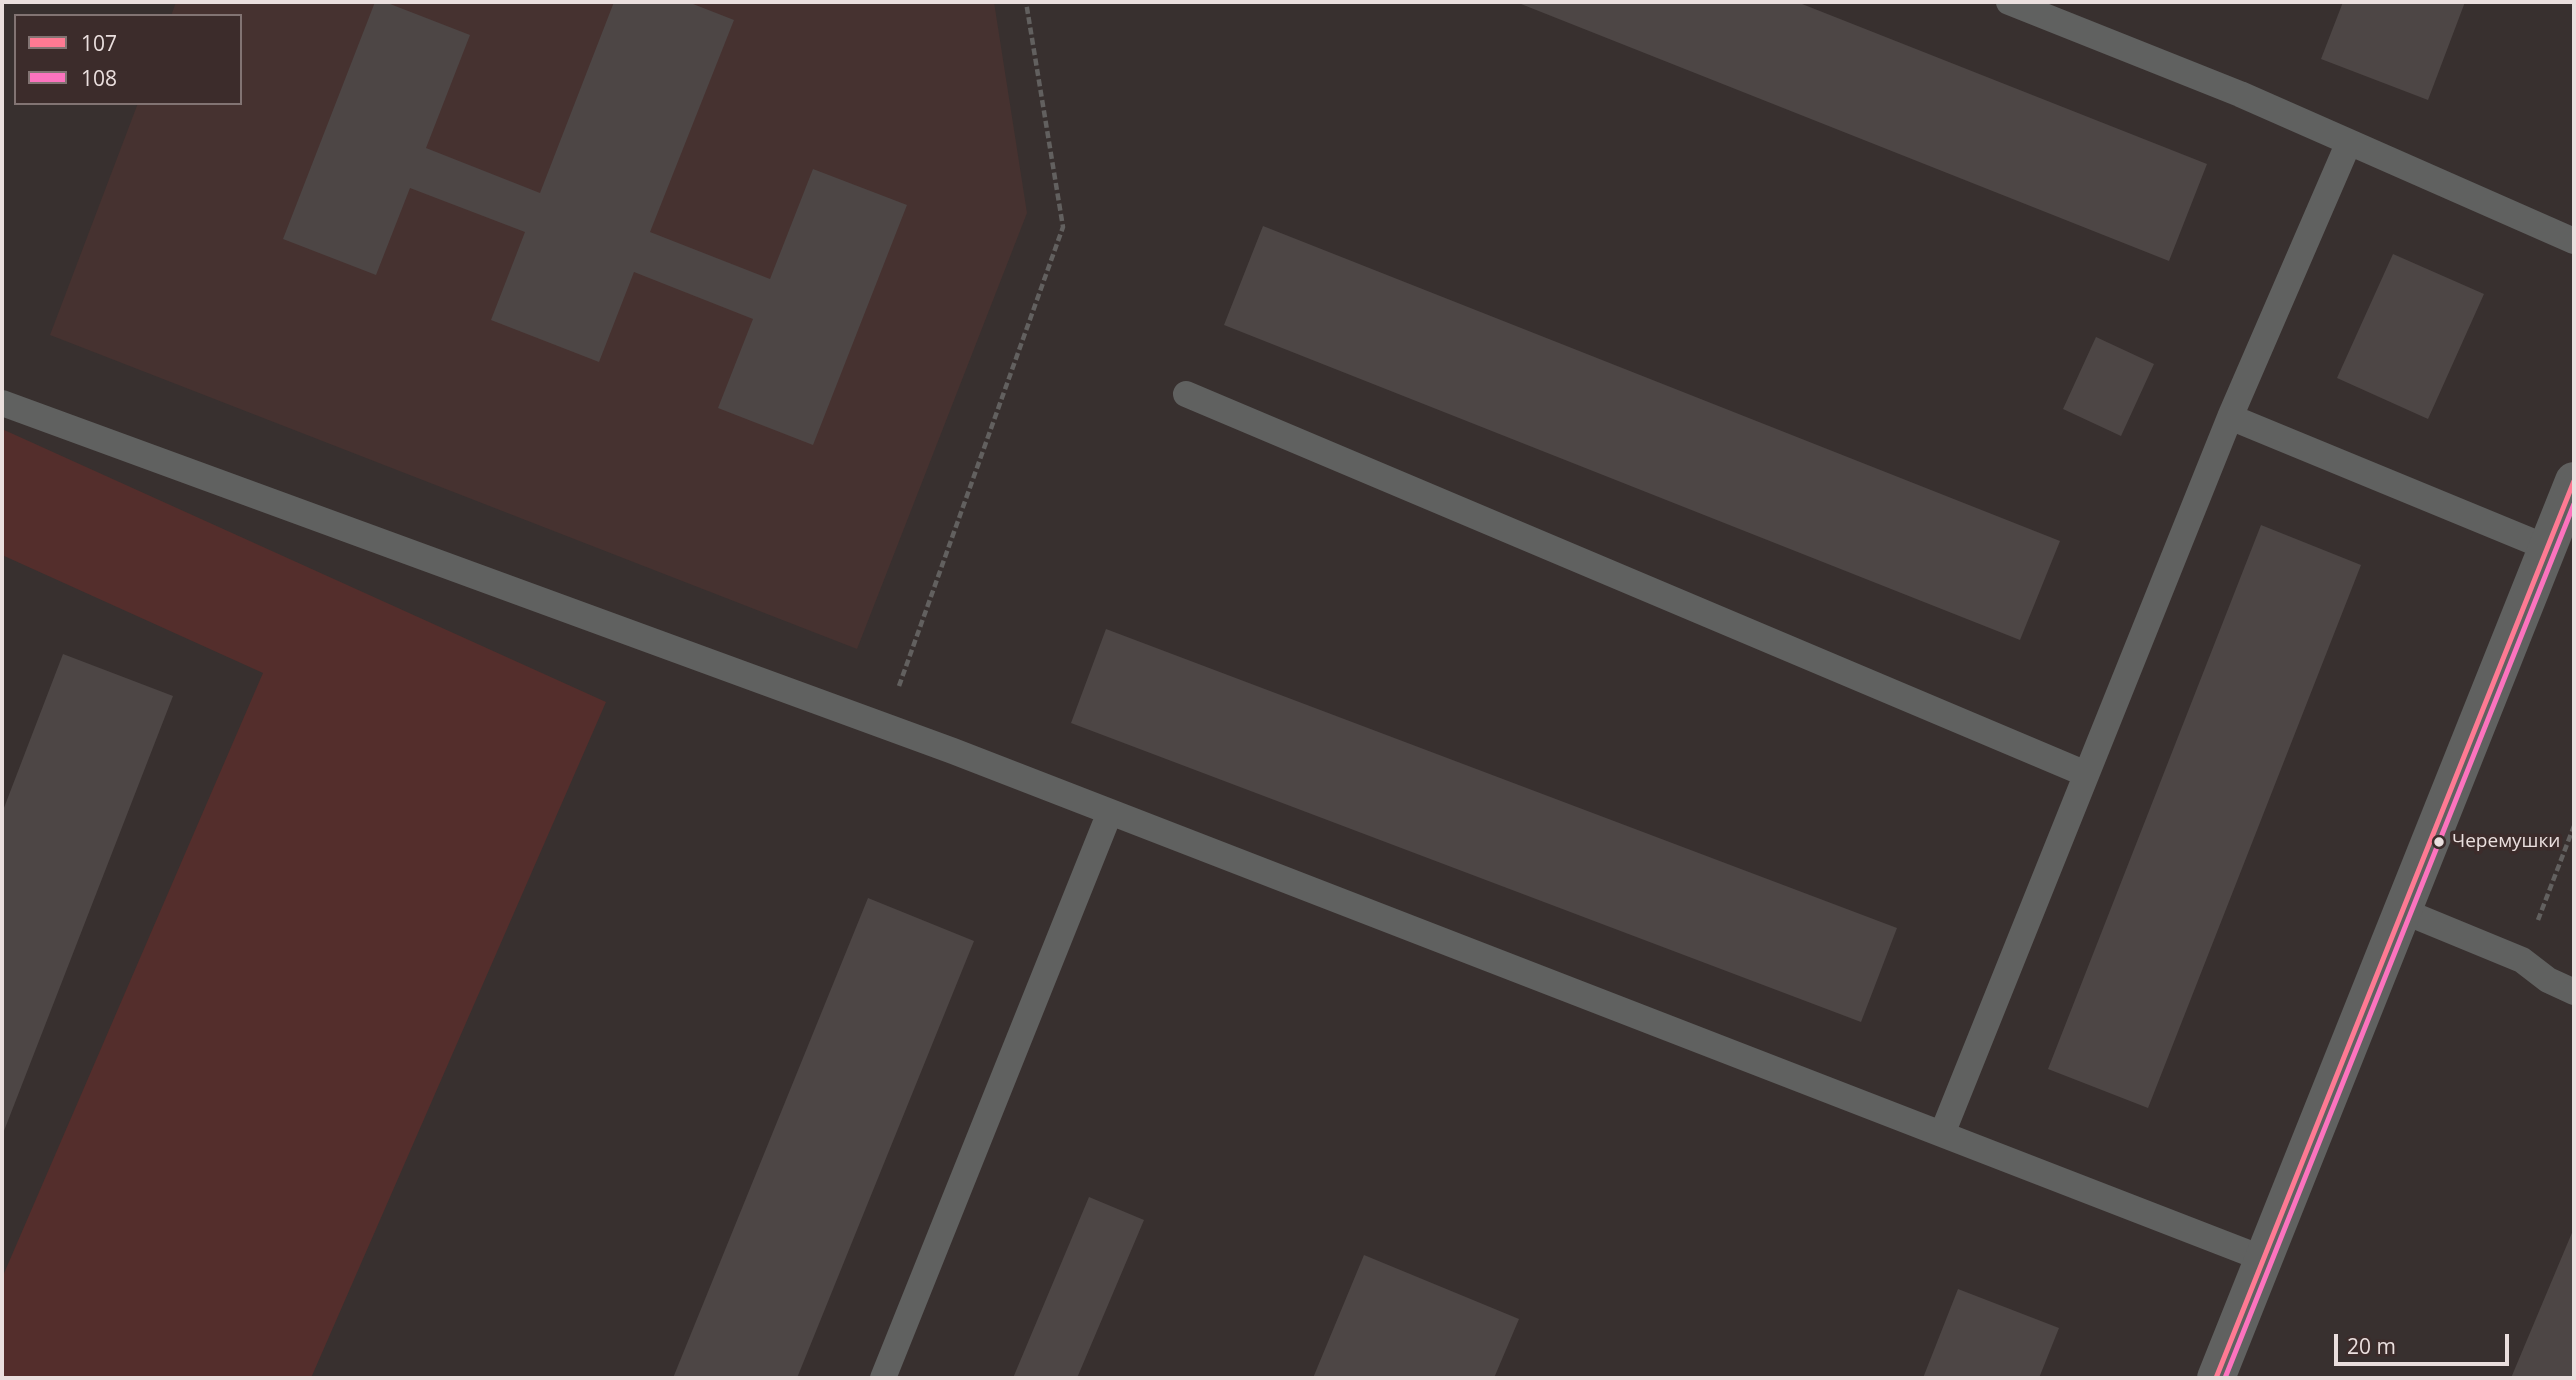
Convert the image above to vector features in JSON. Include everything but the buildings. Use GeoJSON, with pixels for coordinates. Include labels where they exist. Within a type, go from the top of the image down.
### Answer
{"type":"FeatureCollection","features":[{"type":"Feature","properties":{"kind":"street"},"geometry":{"type":"LineString","coordinates":[[2216,1378],[2574,481]]}},
{"type":"Feature","properties":{"kind":"lane"},"geometry":{"type":"LineString","coordinates":[[2009,2],[2239,94],[2574,241]]}},
{"type":"Feature","properties":{"kind":"lane"},"geometry":{"type":"LineString","coordinates":[[1942,1135],[2230,417],[2349,142]]}},
{"type":"Feature","properties":{"kind":"lane"},"geometry":{"type":"LineString","coordinates":[[1186,394],[2086,774]]}},
{"type":"Feature","properties":{"kind":"lane"},"geometry":{"type":"LineString","coordinates":[[2,403],[1110,811],[2264,1259]]}},
{"type":"Feature","properties":{"kind":"lane"},"geometry":{"type":"LineString","coordinates":[[2230,417],[2548,548]]}},
{"type":"Feature","properties":{"kind":"lane"},"geometry":{"type":"LineString","coordinates":[[883,1378],[1110,811]]}},
{"type":"Feature","properties":{"kind":"lane"},"geometry":{"type":"LineString","coordinates":[[2403,911],[2522,960],[2548,980],[2574,992]]}},
{"type":"Feature","properties":{"kind":"path"},"geometry":{"type":"LineString","coordinates":[[884,726],[1063,227],[1026,2]]}},
{"type":"Feature","properties":{"kind":"path"},"geometry":{"type":"LineString","coordinates":[[2522,960],[2574,826]]}},
{"type":"Feature","properties":{"kind":"shaded area"},"geometry":{"type":"Polygon","coordinates":[[[176,2],[994,2],[1027,213],[857,649],[50,335],[137,105],[242,105],[242,14],[172,14],[176,2]]]}},
{"type":"Feature","properties":{"kind":"shaded area"},"geometry":{"type":"Polygon","coordinates":[[[2,429],[606,702],[311,1378],[2,1378],[2,1278],[263,673],[2,555],[2,429]]]}},
{"type":"Feature","properties":{"kind":"transit line","name":"107"},"geometry":{"type":"LineString","coordinates":[[2216,1378],[2574,481]]}},
{"type":"Feature","properties":{"kind":"transit line","name":"108"},"geometry":{"type":"LineString","coordinates":[[2225,1378],[2574,504]]}},
{"type":"Feature","properties":{"kind":"place","name":"Черемушки"},"geometry":{"type":"Point","coordinates":[2439,842]}}]}
